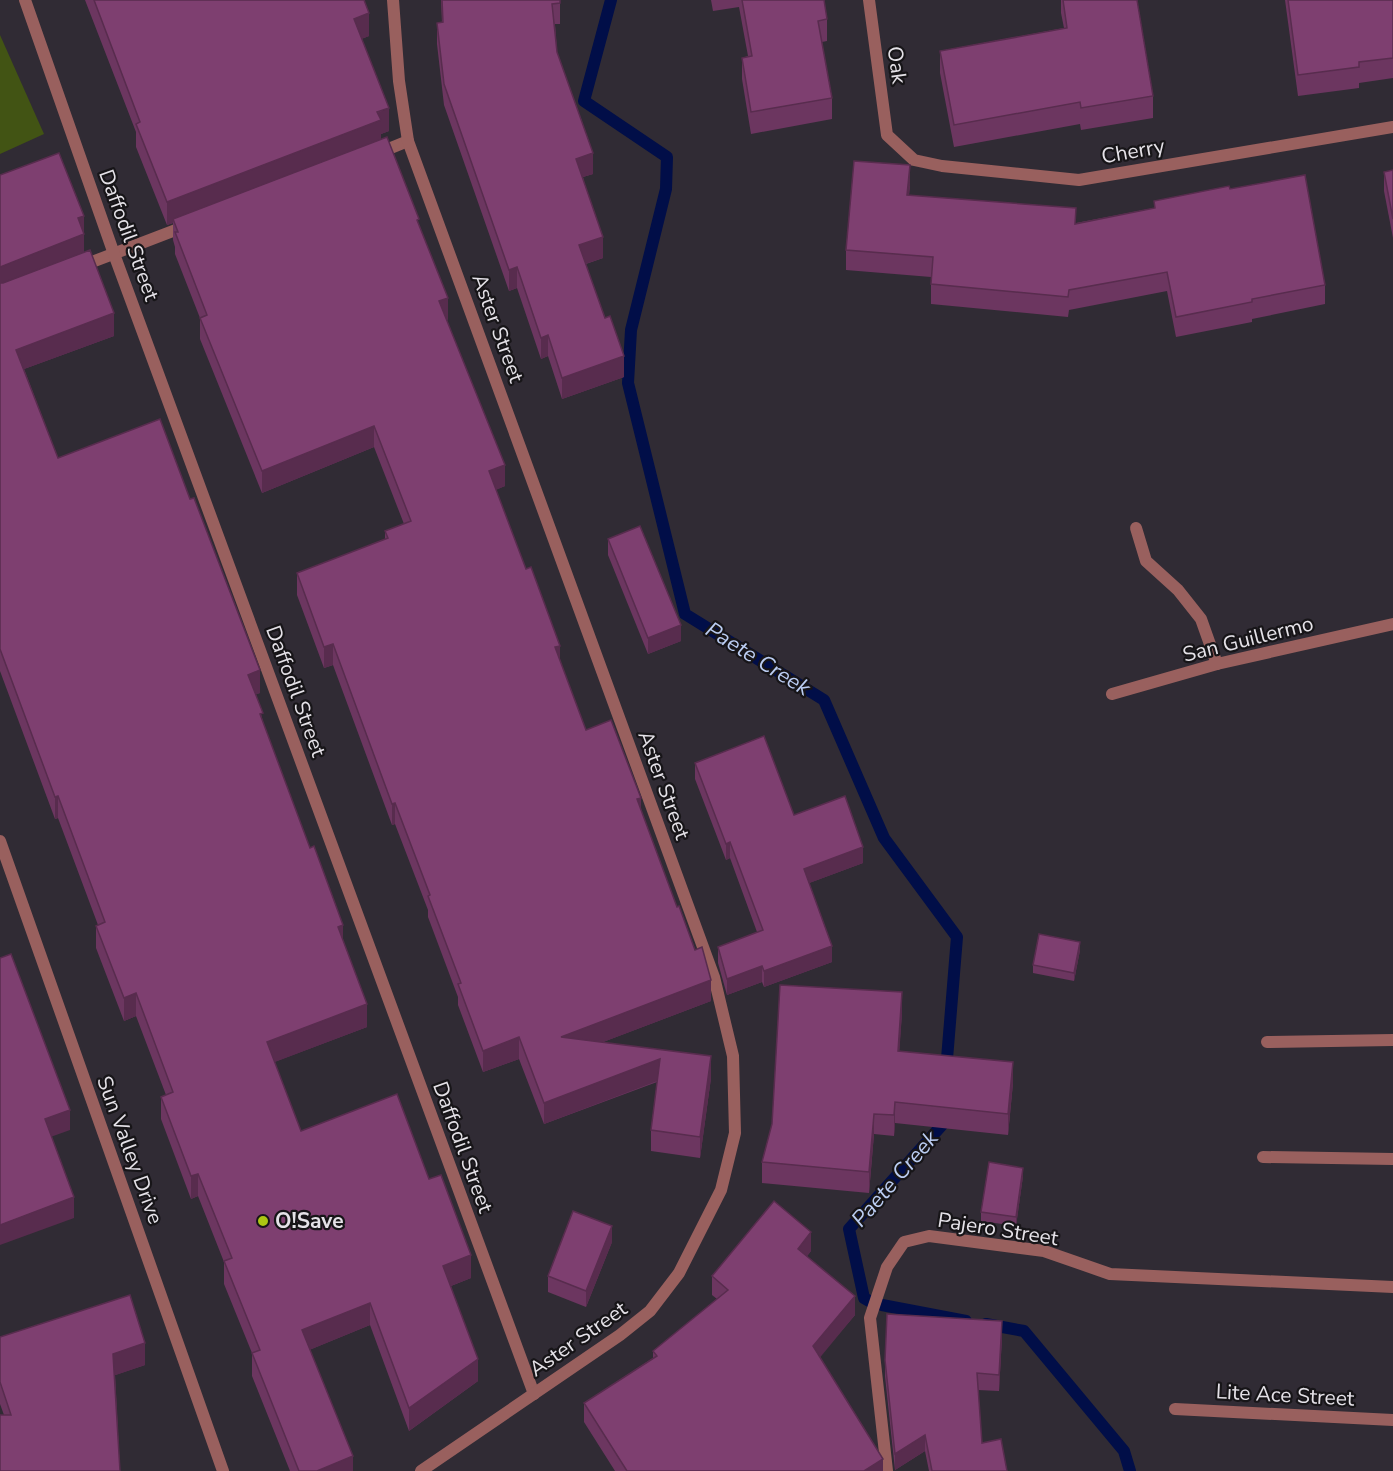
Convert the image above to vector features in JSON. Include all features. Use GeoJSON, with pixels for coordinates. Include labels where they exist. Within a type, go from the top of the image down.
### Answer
{"type":"FeatureCollection","features":[{"type":"Feature","properties":{"kind":"street","name":"Daffodil Street"},"geometry":{"type":"LineString","coordinates":[[25,0],[114,254],[534,1395]]}},
{"type":"Feature","properties":{"kind":"street","name":"Aster Street"},"geometry":{"type":"LineString","coordinates":[[393,0],[399,81],[408,141],[714,977],[733,1056],[735,1133],[721,1190],[679,1273],[650,1311],[620,1335],[422,1471]]}},
{"type":"Feature","properties":{"kind":"street","name":"Oak"},"geometry":{"type":"LineString","coordinates":[[869,0],[887,135]]}},
{"type":"Feature","properties":{"kind":"street","name":"Cherry"},"geometry":{"type":"LineString","coordinates":[[887,135],[914,160],[942,166],[1079,180],[1393,127]]}},
{"type":"Feature","properties":{"kind":"street"},"geometry":{"type":"LineString","coordinates":[[365,158],[408,141]]}},
{"type":"Feature","properties":{"kind":"street"},"geometry":{"type":"LineString","coordinates":[[62,274],[201,220]]}},
{"type":"Feature","properties":{"kind":"street"},"geometry":{"type":"LineString","coordinates":[[1136,528],[1146,561],[1178,590],[1201,619],[1217,664]]}},
{"type":"Feature","properties":{"kind":"street","name":"San Guillermo"},"geometry":{"type":"LineString","coordinates":[[1112,694],[1217,664],[1393,624]]}},
{"type":"Feature","properties":{"kind":"street","name":"Sun Valley Drive"},"geometry":{"type":"LineString","coordinates":[[0,842],[223,1471]]}},
{"type":"Feature","properties":{"kind":"street"},"geometry":{"type":"LineString","coordinates":[[1267,1042],[1393,1040]]}},
{"type":"Feature","properties":{"kind":"street"},"geometry":{"type":"LineString","coordinates":[[1263,1157],[1393,1159]]}},
{"type":"Feature","properties":{"kind":"street","name":"Pajero Street"},"geometry":{"type":"LineString","coordinates":[[887,1471],[870,1318],[887,1267],[904,1242],[929,1236],[1044,1251],[1110,1274],[1393,1287]]}},
{"type":"Feature","properties":{"kind":"street","name":"Lite Ace Street"},"geometry":{"type":"LineString","coordinates":[[1175,1409],[1393,1420]]}},
{"type":"Feature","properties":{"kind":"green space"},"geometry":{"type":"Polygon","coordinates":[[[0,35],[44,134],[0,154],[0,35]]]}},
{"type":"Feature","properties":{"kind":"building"},"geometry":{"type":"Polygon","coordinates":[[[94,0],[364,0],[369,13],[354,19],[389,108],[377,112],[381,120],[167,202],[136,124],[140,122],[94,0]]]}},
{"type":"Feature","properties":{"kind":"building"},"geometry":{"type":"Polygon","coordinates":[[[442,0],[560,0],[560,3],[552,4],[557,52],[593,153],[576,159],[603,237],[579,245],[605,318],[610,316],[624,356],[562,378],[548,335],[541,338],[517,267],[509,270],[444,84],[437,23],[443,22],[442,0]]]}},
{"type":"Feature","properties":{"kind":"building"},"geometry":{"type":"Polygon","coordinates":[[[742,0],[824,0],[827,19],[818,21],[832,98],[751,112],[742,58],[752,56],[742,0]]]}},
{"type":"Feature","properties":{"kind":"building"},"geometry":{"type":"Polygon","coordinates":[[[1063,0],[1137,0],[1153,96],[1081,108],[1080,102],[954,125],[940,51],[1067,28],[1063,0]]]}},
{"type":"Feature","properties":{"kind":"building"},"geometry":{"type":"Polygon","coordinates":[[[1288,0],[1393,0],[1393,58],[1359,62],[1359,67],[1298,75],[1288,0]]]}},
{"type":"Feature","properties":{"kind":"building"},"geometry":{"type":"Polygon","coordinates":[[[387,137],[448,298],[439,301],[505,465],[489,471],[526,569],[531,567],[560,646],[555,647],[586,730],[611,720],[641,798],[637,799],[677,907],[679,906],[695,950],[702,947],[711,980],[561,1037],[711,1056],[700,1137],[651,1130],[660,1059],[544,1103],[519,1037],[483,1051],[458,984],[461,983],[428,896],[430,895],[395,803],[392,804],[333,644],[324,647],[297,573],[388,538],[385,531],[411,521],[374,426],[262,471],[200,318],[207,315],[175,232],[178,232],[173,219],[387,137]]]}},
{"type":"Feature","properties":{"kind":"building"},"geometry":{"type":"Polygon","coordinates":[[[59,153],[84,216],[78,218],[84,234],[0,267],[0,175],[59,153]]]}},
{"type":"Feature","properties":{"kind":"building"},"geometry":{"type":"Polygon","coordinates":[[[854,161],[910,165],[907,195],[1076,208],[1075,224],[1155,208],[1154,201],[1229,186],[1230,189],[1305,175],[1325,285],[1176,317],[1167,272],[1069,290],[1068,297],[931,284],[933,257],[846,250],[854,161]]]}},
{"type":"Feature","properties":{"kind":"building"},"geometry":{"type":"Polygon","coordinates":[[[1393,170],[1393,219],[1384,172],[1393,170]]]}},
{"type":"Feature","properties":{"kind":"building"},"geometry":{"type":"Polygon","coordinates":[[[90,250],[114,313],[16,350],[58,458],[160,419],[190,499],[194,498],[260,670],[248,675],[263,713],[260,714],[310,848],[314,846],[343,925],[338,927],[367,1004],[267,1042],[301,1131],[397,1094],[429,1179],[441,1175],[471,1255],[443,1266],[478,1359],[409,1408],[370,1303],[302,1330],[353,1456],[317,1471],[299,1471],[252,1353],[260,1350],[224,1261],[232,1258],[198,1174],[191,1176],[161,1097],[173,1092],[136,993],[124,998],[96,926],[105,922],[0,649],[0,283],[90,250]]]}},
{"type":"Feature","properties":{"kind":"building"},"geometry":{"type":"Polygon","coordinates":[[[640,526],[681,625],[648,638],[608,539],[640,526]]]}},
{"type":"Feature","properties":{"kind":"building"},"geometry":{"type":"Polygon","coordinates":[[[764,736],[794,815],[845,796],[863,847],[804,869],[832,946],[764,971],[762,966],[727,979],[718,947],[763,930],[730,842],[726,844],[695,763],[764,736]]]}},
{"type":"Feature","properties":{"kind":"building"},"geometry":{"type":"Polygon","coordinates":[[[1039,934],[1080,942],[1074,973],[1033,965],[1039,934]]]}},
{"type":"Feature","properties":{"kind":"building"},"geometry":{"type":"Polygon","coordinates":[[[11,954],[70,1110],[45,1119],[74,1197],[0,1225],[0,958],[11,954]]]}},
{"type":"Feature","properties":{"kind":"building"},"geometry":{"type":"Polygon","coordinates":[[[780,985],[902,992],[898,1051],[1013,1062],[1008,1114],[895,1102],[894,1115],[874,1114],[869,1172],[762,1162],[772,1124],[780,985]]]}},
{"type":"Feature","properties":{"kind":"building"},"geometry":{"type":"Polygon","coordinates":[[[989,1162],[1023,1168],[1016,1217],[981,1212],[989,1162]]]}},
{"type":"Feature","properties":{"kind":"building"},"geometry":{"type":"Polygon","coordinates":[[[774,1201],[811,1232],[798,1249],[855,1296],[813,1346],[883,1459],[864,1471],[627,1471],[584,1403],[657,1356],[653,1351],[728,1290],[712,1276],[774,1201]]]}},
{"type":"Feature","properties":{"kind":"building"},"geometry":{"type":"Polygon","coordinates":[[[573,1211],[612,1226],[586,1291],[548,1276],[573,1211]]]}},
{"type":"Feature","properties":{"kind":"building"},"geometry":{"type":"Polygon","coordinates":[[[130,1295],[145,1343],[113,1354],[120,1471],[0,1471],[0,1415],[11,1415],[0,1382],[0,1337],[130,1295]]]}},
{"type":"Feature","properties":{"kind":"building"},"geometry":{"type":"Polygon","coordinates":[[[887,1314],[1002,1321],[999,1375],[977,1373],[982,1443],[1001,1439],[1007,1471],[932,1471],[925,1435],[895,1454],[885,1360],[887,1314]]]}},
{"type":"Feature","properties":{"kind":"waterway","name":"Paete Creek"},"geometry":{"type":"LineString","coordinates":[[611,0],[584,101],[667,157],[666,189],[631,330],[628,383],[685,614],[824,700],[884,838],[957,937],[946,1071]]}},
{"type":"Feature","properties":{"kind":"waterway","name":"Paete Creek"},"geometry":{"type":"LineString","coordinates":[[871,1302],[864,1298],[849,1229],[942,1125],[943,1115]]}},
{"type":"Feature","properties":{"kind":"waterway","name":"Paete Creek"},"geometry":{"type":"LineString","coordinates":[[882,1305],[966,1321]]}},
{"type":"Feature","properties":{"kind":"waterway","name":"Paete Creek"},"geometry":{"type":"LineString","coordinates":[[986,1324],[1024,1331],[1124,1451],[1130,1471]]}},
{"type":"Feature","properties":{"kind":"place","name":"O!Save"},"geometry":{"type":"Point","coordinates":[263,1221]}}]}
